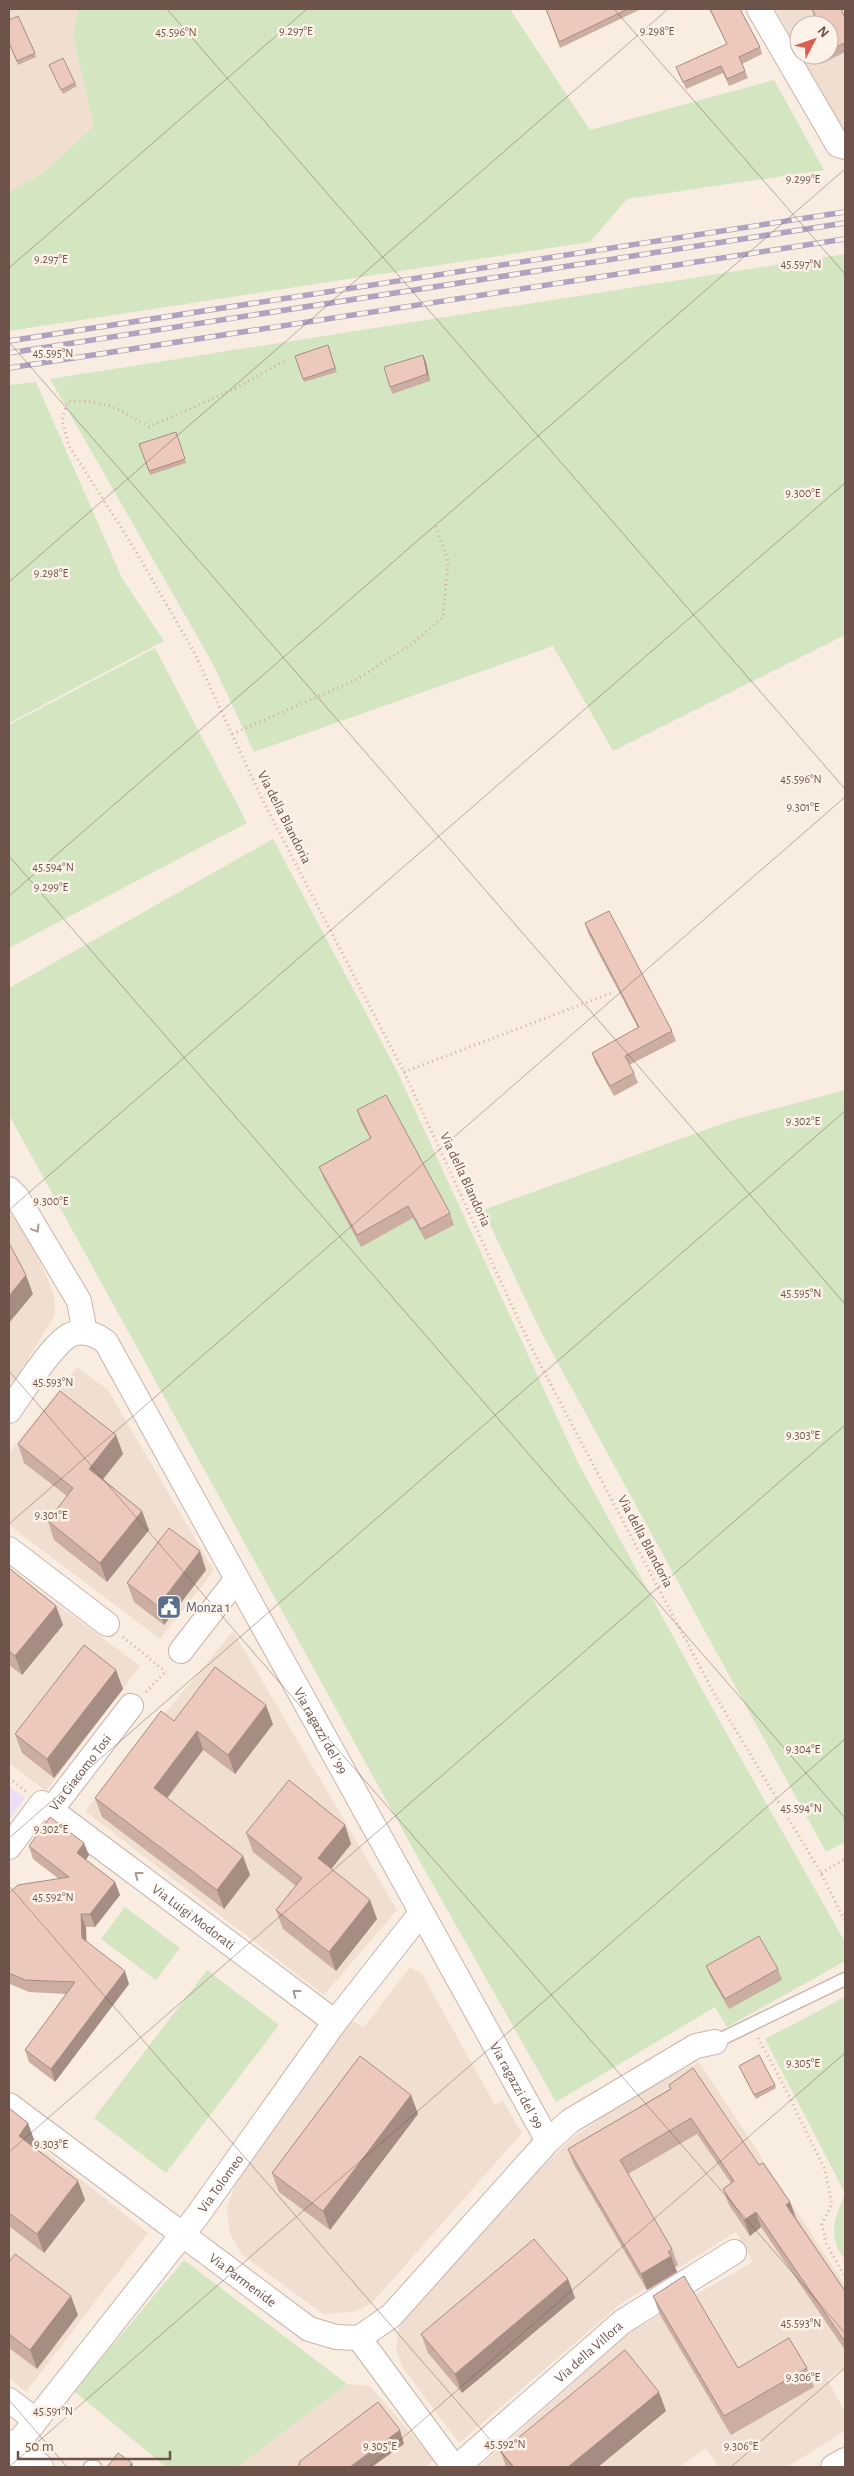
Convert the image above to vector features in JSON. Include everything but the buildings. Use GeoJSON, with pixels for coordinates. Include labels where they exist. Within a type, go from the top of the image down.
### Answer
{"type":"FeatureCollection","features":[{"type":"Feature","properties":{"kind":"main road"},"geometry":{"type":"LineString","coordinates":[[10,2450],[39,2467]]}},
{"type":"Feature","properties":{"kind":"street"},"geometry":{"type":"LineString","coordinates":[[759,9],[838,145],[845,147]]}},
{"type":"Feature","properties":{"kind":"street"},"geometry":{"type":"LineString","coordinates":[[9,1189],[17,1197],[78,1301],[85,1332],[70,1335],[59,1344],[9,1411]]}},
{"type":"Feature","properties":{"kind":"street","name":"Via ragazzi del '99"},"geometry":{"type":"LineString","coordinates":[[85,1332],[96,1335],[106,1342],[548,2141]]}},
{"type":"Feature","properties":{"kind":"street"},"geometry":{"type":"LineString","coordinates":[[9,1549],[107,1624]]}},
{"type":"Feature","properties":{"kind":"street"},"geometry":{"type":"LineString","coordinates":[[181,1651],[236,1580]]}},
{"type":"Feature","properties":{"kind":"street","name":"Via Giacomo Tosi"},"geometry":{"type":"LineString","coordinates":[[9,1847],[42,1803],[51,1810],[131,1706]]}},
{"type":"Feature","properties":{"kind":"street","name":"Via Luigi Modorati"},"geometry":{"type":"LineString","coordinates":[[51,1810],[335,2022]]}},
{"type":"Feature","properties":{"kind":"street","name":"Via Tolomeo"},"geometry":{"type":"LineString","coordinates":[[10,2450],[181,2236],[335,2022],[421,1913]]}},
{"type":"Feature","properties":{"kind":"street","name":"Via ragazzi del '99"},"geometry":{"type":"LineString","coordinates":[[359,2338],[391,2316],[548,2141],[570,2121],[696,2046],[715,2042]]}},
{"type":"Feature","properties":{"kind":"street","name":"Via Parmenide"},"geometry":{"type":"LineString","coordinates":[[9,2104],[181,2236],[309,2330],[336,2337],[359,2338]]}},
{"type":"Feature","properties":{"kind":"street","name":"Via della Villora"},"geometry":{"type":"LineString","coordinates":[[455,2467],[622,2322],[734,2252]]}},
{"type":"Feature","properties":{"kind":"street"},"geometry":{"type":"LineString","coordinates":[[359,2338],[455,2467]]}},
{"type":"Feature","properties":{"kind":"street"},"geometry":{"type":"LineString","coordinates":[[9,2400],[35,2420]]}},
{"type":"Feature","properties":{"kind":"street"},"geometry":{"type":"LineString","coordinates":[[833,2467],[845,2460]]}},
{"type":"Feature","properties":{"kind":"lane"},"geometry":{"type":"LineString","coordinates":[[715,2042],[845,1979]]}},
{"type":"Feature","properties":{"kind":"lane"},"geometry":{"type":"LineString","coordinates":[[90,2467],[95,2467]]}},
{"type":"Feature","properties":{"kind":"path","name":"Via della Blandoria"},"geometry":{"type":"LineString","coordinates":[[284,361],[236,388],[149,426],[119,409],[94,400],[68,401],[62,420],[69,446],[134,548],[189,643],[263,801],[404,1072],[532,1349],[716,1697],[821,1873],[845,1921]]}},
{"type":"Feature","properties":{"kind":"path"},"geometry":{"type":"LineString","coordinates":[[232,734],[354,682],[412,644],[443,617],[448,561],[436,526]]}},
{"type":"Feature","properties":{"kind":"path"},"geometry":{"type":"LineString","coordinates":[[404,1072],[614,992]]}},
{"type":"Feature","properties":{"kind":"path"},"geometry":{"type":"LineString","coordinates":[[107,1624],[166,1672]]}},
{"type":"Feature","properties":{"kind":"path"},"geometry":{"type":"LineString","coordinates":[[131,1706],[166,1672],[181,1651]]}},
{"type":"Feature","properties":{"kind":"path"},"geometry":{"type":"LineString","coordinates":[[821,1873],[845,1860]]}},
{"type":"Feature","properties":{"kind":"path"},"geometry":{"type":"LineString","coordinates":[[752,2024],[825,2170],[832,2204],[822,2224],[826,2243],[845,2277]]}},
{"type":"Feature","properties":{"kind":"shaded area"},"geometry":{"type":"Polygon","coordinates":[[[9,9],[79,9],[73,36],[94,126],[42,174],[9,192],[9,9]]]}},
{"type":"Feature","properties":{"kind":"shaded area"},"geometry":{"type":"Polygon","coordinates":[[[775,9],[845,9],[845,136],[806,65],[839,65],[839,15],[789,15],[789,34],[775,9]]]}},
{"type":"Feature","properties":{"kind":"shaded area"},"geometry":{"type":"Polygon","coordinates":[[[9,1211],[29,1238],[54,1294],[55,1315],[18,1375],[9,1385],[9,1211]]]}},
{"type":"Feature","properties":{"kind":"shaded area"},"geometry":{"type":"Polygon","coordinates":[[[77,1367],[108,1390],[214,1571],[160,1639],[9,1525],[9,1453],[77,1367]]]}},
{"type":"Feature","properties":{"kind":"shaded area"},"geometry":{"type":"Polygon","coordinates":[[[9,1568],[140,1666],[46,1791],[9,1763],[9,1568]]]}},
{"type":"Feature","properties":{"kind":"shaded area"},"geometry":{"type":"Polygon","coordinates":[[[233,1631],[397,1910],[324,1995],[85,1811],[233,1631]]]}},
{"type":"Feature","properties":{"kind":"shaded area"},"geometry":{"type":"Polygon","coordinates":[[[9,1786],[25,1798],[9,1820],[9,1786]]]}},
{"type":"Feature","properties":{"kind":"shaded area"},"geometry":{"type":"Polygon","coordinates":[[[410,1967],[422,1974],[495,2105],[503,2101],[522,2133],[371,2304],[353,2312],[323,2314],[241,2254],[230,2234],[227,2209],[235,2184],[352,2020],[363,2028],[410,1967]]]}},
{"type":"Feature","properties":{"kind":"shaded area"},"geometry":{"type":"Polygon","coordinates":[[[699,2062],[845,2285],[845,2369],[827,2379],[845,2412],[845,2431],[787,2467],[719,2467],[706,2448],[679,2467],[479,2467],[630,2332],[753,2262],[736,2232],[619,2305],[459,2443],[403,2368],[396,2349],[398,2330],[404,2317],[516,2193],[571,2139],[633,2095],[699,2062]]]}},
{"type":"Feature","properties":{"kind":"shaded area"},"geometry":{"type":"Polygon","coordinates":[[[9,2122],[148,2233],[26,2392],[9,2378],[9,2122]]]}},
{"type":"Feature","properties":{"kind":"shaded area"},"geometry":{"type":"Polygon","coordinates":[[[347,2384],[370,2386],[434,2460],[425,2467],[238,2467],[347,2384]]]}},
{"type":"Feature","properties":{"kind":"green space"},"geometry":{"type":"Polygon","coordinates":[[[79,9],[510,9],[590,130],[774,80],[824,170],[627,199],[590,242],[9,331],[9,192],[42,174],[94,126],[73,36],[79,9]]]}},
{"type":"Feature","properties":{"kind":"green space"},"geometry":{"type":"Polygon","coordinates":[[[845,254],[845,635],[613,751],[553,646],[254,752],[213,664],[50,379],[845,254]]]}},
{"type":"Feature","properties":{"kind":"green space"},"geometry":{"type":"Polygon","coordinates":[[[36,382],[122,578],[164,641],[9,723],[9,385],[36,382]]]}},
{"type":"Feature","properties":{"kind":"green space"},"geometry":{"type":"Polygon","coordinates":[[[155,648],[247,823],[9,948],[9,725],[155,648]]]}},
{"type":"Feature","properties":{"kind":"green space"},"geometry":{"type":"Polygon","coordinates":[[[273,839],[397,1071],[577,1461],[714,1711],[845,1942],[845,1961],[727,2027],[715,2007],[556,2102],[423,1867],[9,1115],[9,988],[273,839]]]}},
{"type":"Feature","properties":{"kind":"green space"},"geometry":{"type":"Polygon","coordinates":[[[845,1090],[845,1842],[826,1852],[541,1332],[483,1210],[733,1120],[845,1090]]]}},
{"type":"Feature","properties":{"kind":"green space"},"geometry":{"type":"Polygon","coordinates":[[[125,1907],[180,1948],[156,1980],[101,1939],[125,1907]]]}},
{"type":"Feature","properties":{"kind":"green space"},"geometry":{"type":"Polygon","coordinates":[[[207,1970],[279,2025],[166,2173],[94,2118],[207,1970]]]}},
{"type":"Feature","properties":{"kind":"green space"},"geometry":{"type":"Polygon","coordinates":[[[845,1997],[845,2193],[765,2039],[845,1997]]]}},
{"type":"Feature","properties":{"kind":"green space"},"geometry":{"type":"Polygon","coordinates":[[[845,2194],[845,2260],[836,2243],[834,2227],[845,2194]]]}},
{"type":"Feature","properties":{"kind":"green space"},"geometry":{"type":"Polygon","coordinates":[[[184,2260],[347,2384],[238,2467],[166,2467],[74,2391],[184,2260]]]}},
{"type":"Feature","properties":{"kind":"railway"},"geometry":{"type":"LineString","coordinates":[[9,341],[845,212]]}},
{"type":"Feature","properties":{"kind":"railway"},"geometry":{"type":"LineString","coordinates":[[9,353],[845,223]]}},
{"type":"Feature","properties":{"kind":"railway"},"geometry":{"type":"LineString","coordinates":[[9,368],[845,239]]}},
{"type":"Feature","properties":{"kind":"place","name":"Monza 1"},"geometry":{"type":"Point","coordinates":[169,1607]}}]}
